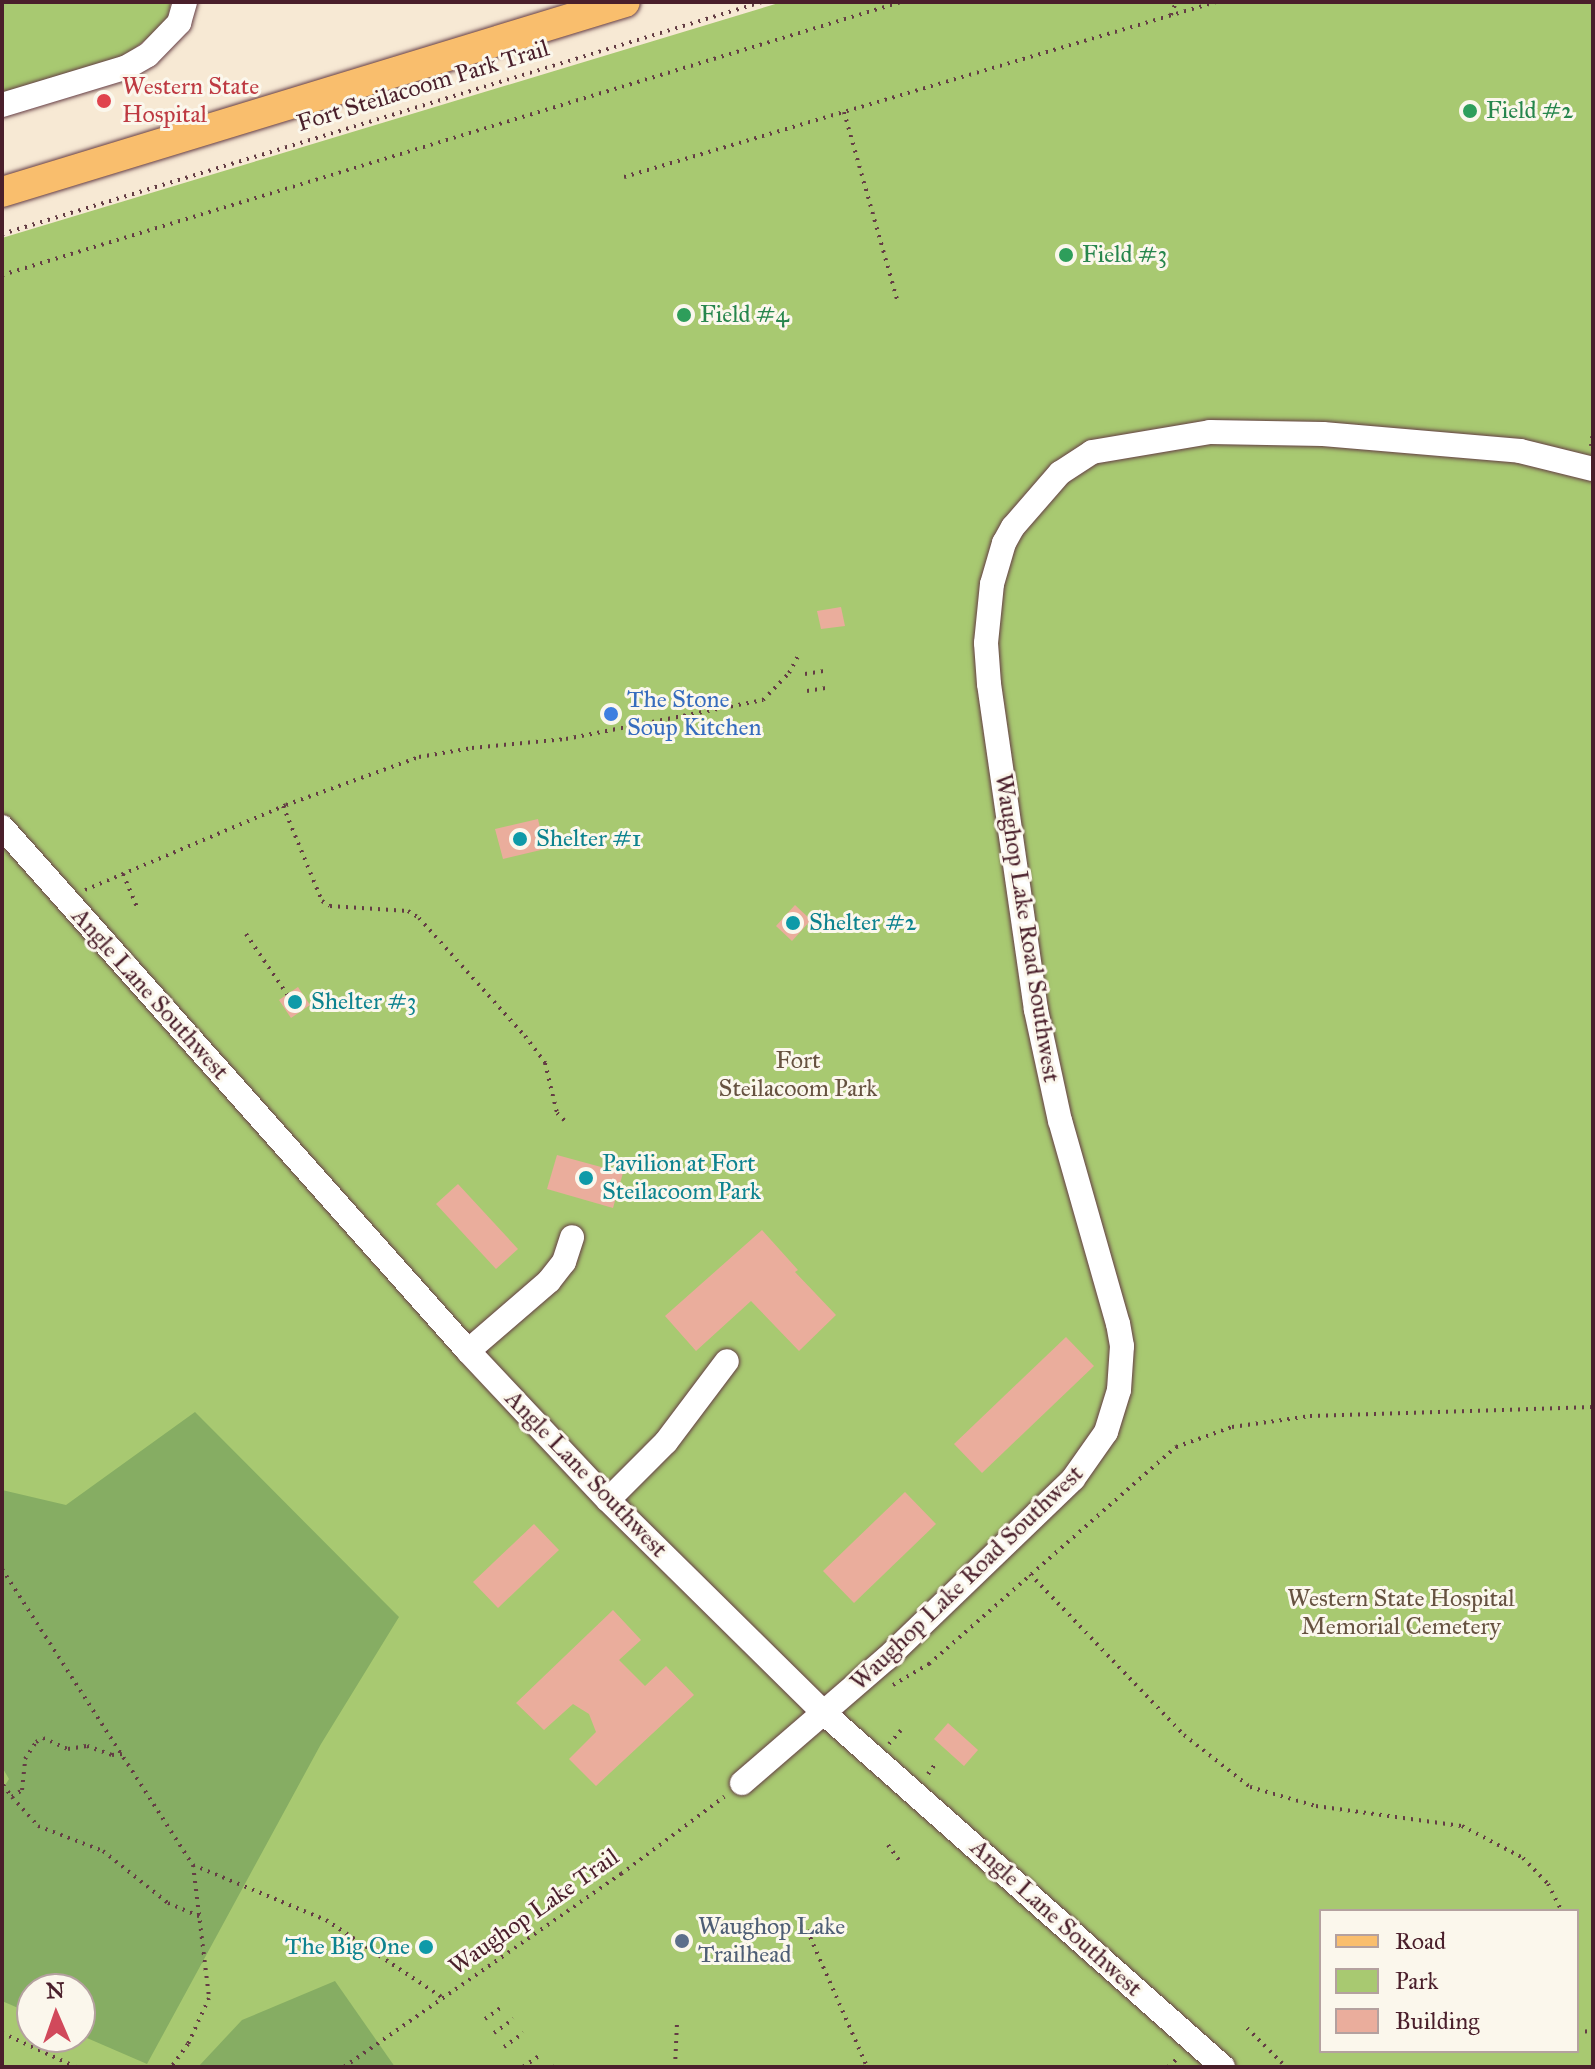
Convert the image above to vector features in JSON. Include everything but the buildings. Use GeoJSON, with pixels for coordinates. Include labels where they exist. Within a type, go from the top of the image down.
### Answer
{"type":"FeatureCollection","features":[{"type":"Feature","properties":{"kind":"main road"},"geometry":{"type":"LineString","coordinates":[[2,192],[625,2]]}},
{"type":"Feature","properties":{"kind":"street"},"geometry":{"type":"LineString","coordinates":[[2,105],[127,67],[148,55],[179,23],[185,2]]}},
{"type":"Feature","properties":{"kind":"street","name":"Waughop Lake Road Southwest"},"geometry":{"type":"LineString","coordinates":[[742,1783],[825,1714],[977,1575],[1073,1479],[1106,1432],[1119,1390],[1122,1346],[1118,1324],[1060,1121],[1036,1010],[989,684],[986,643],[992,584],[1004,543],[1013,527],[1060,473],[1092,452],[1210,432],[1323,434],[1520,451],[1592,461]]}},
{"type":"Feature","properties":{"kind":"street","name":"Angle Lane Southwest"},"geometry":{"type":"LineString","coordinates":[[2,827],[468,1351],[608,1500],[825,1714],[1223,2067]]}},
{"type":"Feature","properties":{"kind":"street"},"geometry":{"type":"LineString","coordinates":[[468,1351],[549,1281],[564,1262],[572,1237]]}},
{"type":"Feature","properties":{"kind":"street"},"geometry":{"type":"LineString","coordinates":[[608,1500],[666,1442],[727,1361]]}},
{"type":"Feature","properties":{"kind":"path","name":"Fort Steilacoom Park Trail"},"geometry":{"type":"LineString","coordinates":[[2,234],[762,2]]}},
{"type":"Feature","properties":{"kind":"path"},"geometry":{"type":"LineString","coordinates":[[2,275],[901,2]]}},
{"type":"Feature","properties":{"kind":"path"},"geometry":{"type":"LineString","coordinates":[[1171,15],[1176,2]]}},
{"type":"Feature","properties":{"kind":"path"},"geometry":{"type":"LineString","coordinates":[[624,177],[1216,2]]}},
{"type":"Feature","properties":{"kind":"path"},"geometry":{"type":"LineString","coordinates":[[844,112],[898,303]]}},
{"type":"Feature","properties":{"kind":"path"},"geometry":{"type":"LineString","coordinates":[[1592,461],[1593,432]]}},
{"type":"Feature","properties":{"kind":"path"},"geometry":{"type":"LineString","coordinates":[[60,893],[123,874],[283,806],[419,757],[472,748],[566,739],[763,700],[776,689],[798,656]]}},
{"type":"Feature","properties":{"kind":"path"},"geometry":{"type":"LineString","coordinates":[[805,674],[825,671]]}},
{"type":"Feature","properties":{"kind":"path"},"geometry":{"type":"LineString","coordinates":[[807,691],[827,688]]}},
{"type":"Feature","properties":{"kind":"path"},"geometry":{"type":"LineString","coordinates":[[283,806],[322,901],[330,906],[408,911],[419,918],[545,1063],[557,1113],[567,1123]]}},
{"type":"Feature","properties":{"kind":"path"},"geometry":{"type":"LineString","coordinates":[[123,874],[138,910]]}},
{"type":"Feature","properties":{"kind":"path"},"geometry":{"type":"LineString","coordinates":[[246,934],[287,994]]}},
{"type":"Feature","properties":{"kind":"path"},"geometry":{"type":"LineString","coordinates":[[892,1685],[929,1664],[1176,1447],[1232,1427],[1310,1416],[1593,1407]]}},
{"type":"Feature","properties":{"kind":"path"},"geometry":{"type":"LineString","coordinates":[[2,1569],[193,1865],[209,1998],[188,2044],[171,2067]]}},
{"type":"Feature","properties":{"kind":"path"},"geometry":{"type":"LineString","coordinates":[[1030,1574],[1184,1735],[1250,1787],[1316,1806],[1462,1826],[1523,1858],[1548,1884],[1561,1909]]}},
{"type":"Feature","properties":{"kind":"path"},"geometry":{"type":"LineString","coordinates":[[12,1797],[22,1790],[25,1759],[36,1742],[43,1738],[68,1749],[87,1746],[112,1755],[122,1754]]}},
{"type":"Feature","properties":{"kind":"path","name":"Waughop Lake Trail"},"geometry":{"type":"LineString","coordinates":[[344,2067],[621,1874],[742,1783]]}},
{"type":"Feature","properties":{"kind":"path"},"geometry":{"type":"LineString","coordinates":[[2,1785],[38,1826],[103,1851],[168,1903],[199,1916]]}},
{"type":"Feature","properties":{"kind":"path"},"geometry":{"type":"LineString","coordinates":[[888,1845],[901,1863]]}},
{"type":"Feature","properties":{"kind":"path"},"geometry":{"type":"LineString","coordinates":[[193,1865],[326,1920],[443,1998]]}},
{"type":"Feature","properties":{"kind":"path"},"geometry":{"type":"LineString","coordinates":[[807,1930],[867,2067]]}},
{"type":"Feature","properties":{"kind":"path"},"geometry":{"type":"LineString","coordinates":[[485,2019],[503,2006]]}},
{"type":"Feature","properties":{"kind":"path"},"geometry":{"type":"LineString","coordinates":[[494,2033],[513,2019]]}},
{"type":"Feature","properties":{"kind":"path"},"geometry":{"type":"LineString","coordinates":[[675,2067],[677,2023]]}},
{"type":"Feature","properties":{"kind":"path"},"geometry":{"type":"LineString","coordinates":[[1247,2028],[1286,2067]]}},
{"type":"Feature","properties":{"kind":"path"},"geometry":{"type":"LineString","coordinates":[[2,2033],[76,2067]]}},
{"type":"Feature","properties":{"kind":"path"},"geometry":{"type":"LineString","coordinates":[[504,2047],[523,2033]]}},
{"type":"Feature","properties":{"kind":"path"},"geometry":{"type":"LineString","coordinates":[[523,2067],[539,2056]]}},
{"type":"Feature","properties":{"kind":"green space"},"geometry":{"type":"Polygon","coordinates":[[[2,2],[171,2],[167,23],[125,56],[2,93],[2,2]]]}},
{"type":"Feature","properties":{"kind":"green space","name":"Fort Steilacoom Park"},"geometry":{"type":"Polygon","coordinates":[[[782,2],[1593,2],[1593,2067],[2,2067],[2,238],[782,2]]]}},
{"type":"Feature","properties":{"kind":"green space"},"geometry":{"type":"Polygon","coordinates":[[[195,1412],[399,1617],[321,1744],[147,2064],[96,2042],[96,1973],[16,1973],[16,2007],[2,2001],[2,1790],[9,1779],[2,1767],[2,1490],[66,1505],[195,1412]]]}},
{"type":"Feature","properties":{"kind":"green space"},"geometry":{"type":"Polygon","coordinates":[[[335,1981],[395,2067],[198,2067],[242,2020],[335,1981]]]}},
{"type":"Feature","properties":{"kind":"place","name":"Western State Hospital"},"geometry":{"type":"Point","coordinates":[104,101]}},
{"type":"Feature","properties":{"kind":"place","name":"Field #2"},"geometry":{"type":"Point","coordinates":[1470,111]}},
{"type":"Feature","properties":{"kind":"place","name":"Field #3"},"geometry":{"type":"Point","coordinates":[1066,255]}},
{"type":"Feature","properties":{"kind":"place","name":"Field #4"},"geometry":{"type":"Point","coordinates":[684,315]}},
{"type":"Feature","properties":{"kind":"place","name":"The Stone Soup Kitchen"},"geometry":{"type":"Point","coordinates":[611,714]}},
{"type":"Feature","properties":{"kind":"place","name":"Shelter #1"},"geometry":{"type":"Point","coordinates":[520,839]}},
{"type":"Feature","properties":{"kind":"place","name":"Shelter #2"},"geometry":{"type":"Point","coordinates":[793,923]}},
{"type":"Feature","properties":{"kind":"place","name":"Shelter #3"},"geometry":{"type":"Point","coordinates":[295,1002]}},
{"type":"Feature","properties":{"kind":"place","name":"Pavilion at Fort Steilacoom Park"},"geometry":{"type":"Point","coordinates":[586,1178]}},
{"type":"Feature","properties":{"kind":"place","name":"Waughop Lake Trailhead"},"geometry":{"type":"Point","coordinates":[682,1941]}},
{"type":"Feature","properties":{"kind":"place","name":"The Big One"},"geometry":{"type":"Point","coordinates":[426,1947]}},
{"type":"Feature","properties":{"kind":"park label","name":"Western State Hospital Memorial Cemetery"},"geometry":{"type":"Point","coordinates":[1401,1613]}}]}
